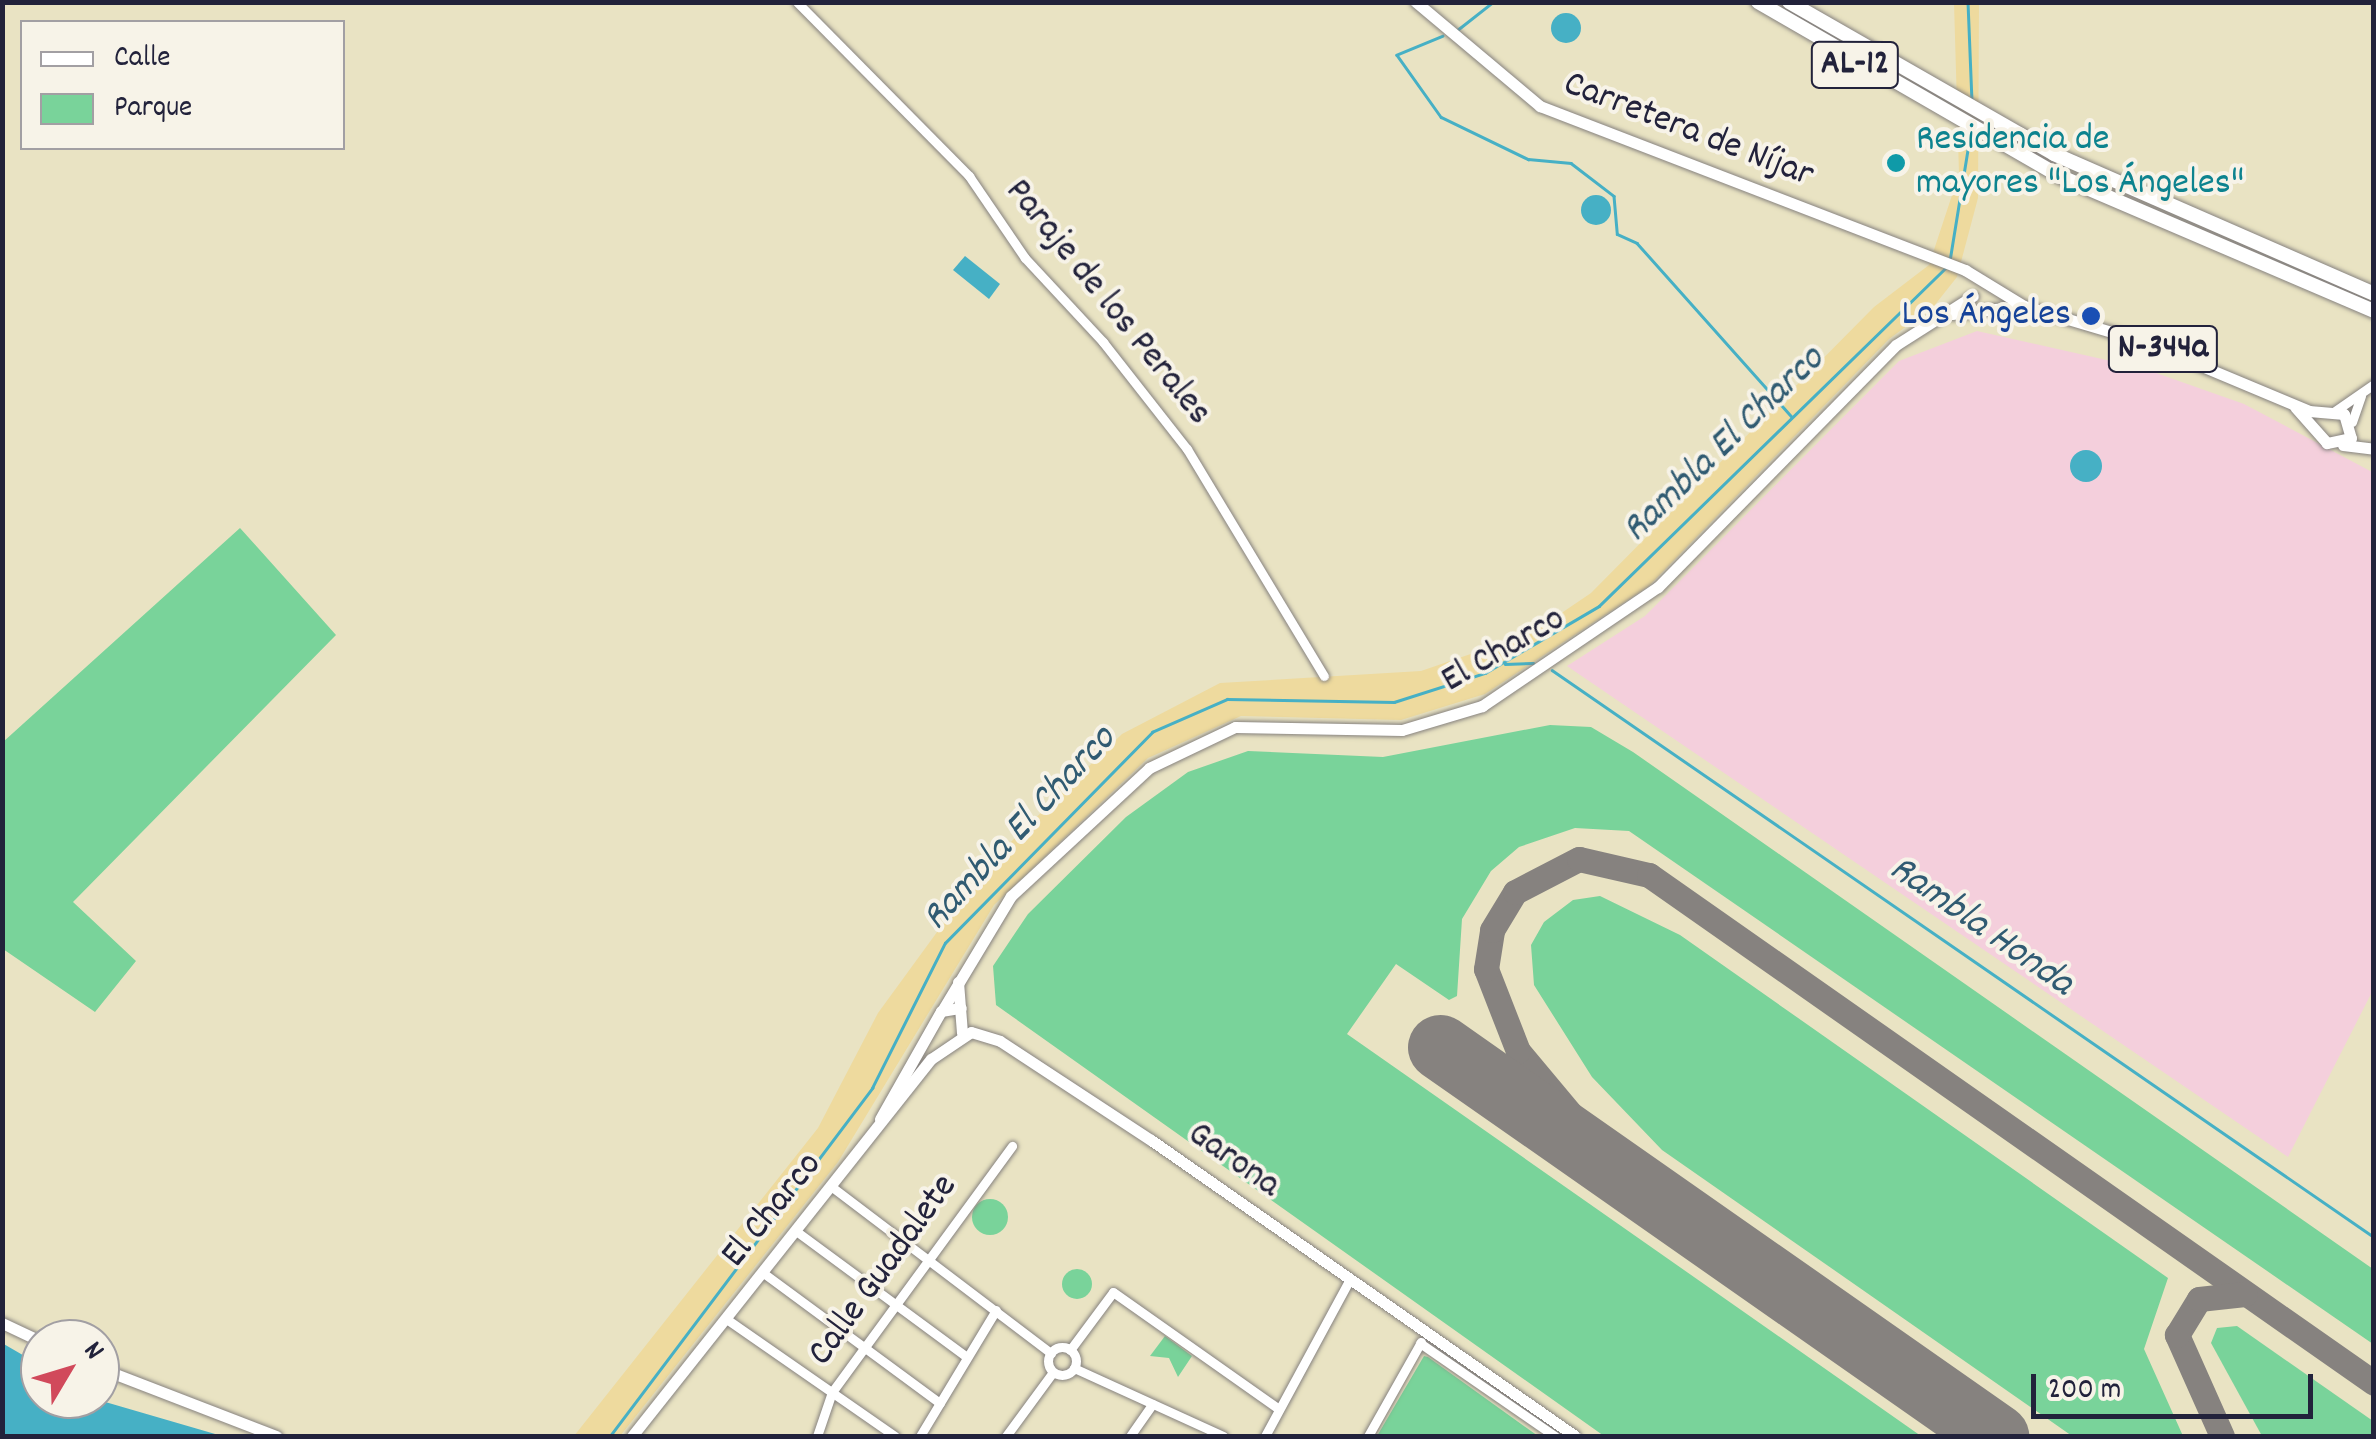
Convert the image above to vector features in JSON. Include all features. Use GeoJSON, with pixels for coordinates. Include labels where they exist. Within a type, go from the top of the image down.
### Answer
{"type":"FeatureCollection","features":[{"type":"Feature","properties":{"kind":"highway","name":"AL-12"},"geometry":{"type":"LineString","coordinates":[[1758,2],[1983,137],[2374,311]]}},
{"type":"Feature","properties":{"kind":"highway","name":"AL-12"},"geometry":{"type":"LineString","coordinates":[[1789,2],[1986,119],[2374,294]]}},
{"type":"Feature","properties":{"kind":"main road","name":"Carretera de Níjar"},"geometry":{"type":"LineString","coordinates":[[1416,2],[1540,106],[1965,270],[2024,306],[2142,341],[2295,406],[2330,413],[2352,424],[2374,448]]}},
{"type":"Feature","properties":{"kind":"main road"},"geometry":{"type":"LineString","coordinates":[[1965,270],[1980,311]]}},
{"type":"Feature","properties":{"kind":"main road"},"geometry":{"type":"LineString","coordinates":[[1974,294],[1989,282]]}},
{"type":"Feature","properties":{"kind":"main road","name":"El Charco"},"geometry":{"type":"LineString","coordinates":[[867,1142],[958,980],[1012,896],[1149,768],[1235,727],[1402,730],[1482,706],[1658,588],[1869,370],[1974,294]]}},
{"type":"Feature","properties":{"kind":"main road"},"geometry":{"type":"LineString","coordinates":[[1999,310],[2004,294]]}},
{"type":"Feature","properties":{"kind":"main road","name":"Carretera de Níjar"},"geometry":{"type":"LineString","coordinates":[[1943,316],[2024,306]]}},
{"type":"Feature","properties":{"kind":"main road","name":"Carretera de Níjar"},"geometry":{"type":"LineString","coordinates":[[2295,406],[2319,431],[2343,445],[2374,448]]}},
{"type":"Feature","properties":{"kind":"main road"},"geometry":{"type":"LineString","coordinates":[[2319,431],[2330,413]]}},
{"type":"Feature","properties":{"kind":"main road"},"geometry":{"type":"LineString","coordinates":[[2343,445],[2352,424]]}},
{"type":"Feature","properties":{"kind":"main road"},"geometry":{"type":"LineString","coordinates":[[958,980],[962,1009],[959,1034]]}},
{"type":"Feature","properties":{"kind":"main road"},"geometry":{"type":"LineString","coordinates":[[962,1009],[941,1013],[959,1034],[1000,1040]]}},
{"type":"Feature","properties":{"kind":"main road","name":"Garona"},"geometry":{"type":"LineString","coordinates":[[962,1009],[1000,1040],[1575,1436]]}},
{"type":"Feature","properties":{"kind":"main road","name":"El Charco"},"geometry":{"type":"LineString","coordinates":[[636,1435],[762,1272],[959,1034]]}},
{"type":"Feature","properties":{"kind":"main road"},"geometry":{"type":"LineString","coordinates":[[120,1376],[276,1436]]}},
{"type":"Feature","properties":{"kind":"street","name":"Paraje de los Perales"},"geometry":{"type":"LineString","coordinates":[[797,2],[969,176],[1025,258],[1115,357],[1187,449],[1324,676]]}},
{"type":"Feature","properties":{"kind":"street"},"geometry":{"type":"LineString","coordinates":[[2330,413],[2374,384]]}},
{"type":"Feature","properties":{"kind":"street"},"geometry":{"type":"LineString","coordinates":[[2352,424],[2362,394]]}},
{"type":"Feature","properties":{"kind":"street","name":"Calle Guadalete"},"geometry":{"type":"LineString","coordinates":[[817,1436],[832,1392],[1012,1146]]}},
{"type":"Feature","properties":{"kind":"street"},"geometry":{"type":"LineString","coordinates":[[832,1187],[1051,1353],[1054,1372]]}},
{"type":"Feature","properties":{"kind":"street"},"geometry":{"type":"LineString","coordinates":[[796,1230],[967,1356]]}},
{"type":"Feature","properties":{"kind":"street"},"geometry":{"type":"LineString","coordinates":[[762,1272],[940,1403]]}},
{"type":"Feature","properties":{"kind":"street"},"geometry":{"type":"LineString","coordinates":[[1265,1436],[1350,1279]]}},
{"type":"Feature","properties":{"kind":"street"},"geometry":{"type":"LineString","coordinates":[[1051,1353],[1070,1350],[1113,1292],[1279,1410]]}},
{"type":"Feature","properties":{"kind":"street"},"geometry":{"type":"LineString","coordinates":[[920,1436],[996,1310]]}},
{"type":"Feature","properties":{"kind":"street"},"geometry":{"type":"LineString","coordinates":[[1405,1316],[1420,1343],[1554,1436]]}},
{"type":"Feature","properties":{"kind":"street"},"geometry":{"type":"LineString","coordinates":[[725,1318],[895,1436]]}},
{"type":"Feature","properties":{"kind":"street"},"geometry":{"type":"LineString","coordinates":[[1368,1436],[1420,1343],[1430,1334]]}},
{"type":"Feature","properties":{"kind":"street"},"geometry":{"type":"LineString","coordinates":[[1070,1350],[1074,1368]]}},
{"type":"Feature","properties":{"kind":"street"},"geometry":{"type":"LineString","coordinates":[[1006,1436],[1054,1372],[1074,1368],[1203,1432],[1223,1436]]}},
{"type":"Feature","properties":{"kind":"street"},"geometry":{"type":"LineString","coordinates":[[1130,1436],[1152,1404]]}},
{"type":"Feature","properties":{"kind":"shaded area"},"geometry":{"type":"Polygon","coordinates":[[[1977,331],[2142,368],[2244,404],[2374,473],[2373,990],[2288,1157],[1567,666],[1645,616],[1899,361],[1977,331]]]}},
{"type":"Feature","properties":{"kind":"green space"},"geometry":{"type":"Polygon","coordinates":[[[240,528],[336,635],[73,902],[136,961],[95,1012],[3,949],[3,742],[240,528]]]}},
{"type":"Feature","properties":{"kind":"green space"},"geometry":{"type":"Polygon","coordinates":[[[1550,725],[1591,727],[1633,752],[2373,1269],[2373,1344],[1629,831],[1575,828],[1519,847],[1491,871],[1462,919],[1457,996],[1449,1000],[1396,964],[1347,1034],[1921,1436],[1604,1436],[996,1005],[993,966],[1028,914],[1126,817],[1188,772],[1248,751],[1383,757],[1550,725]]]}},
{"type":"Feature","properties":{"kind":"green space"},"geometry":{"type":"Polygon","coordinates":[[[1600,896],[1680,935],[2168,1278],[2144,1349],[2183,1436],[2072,1436],[1662,1150],[1592,1077],[1534,985],[1531,945],[1544,922],[1573,900],[1600,896]]]}},
{"type":"Feature","properties":{"kind":"green space"},"geometry":{"type":"Polygon","coordinates":[[[990,1199],[1002,1205],[1008,1217],[1002,1229],[990,1235],[978,1229],[972,1217],[978,1205],[990,1199]]]}},
{"type":"Feature","properties":{"kind":"green space"},"geometry":{"type":"Polygon","coordinates":[[[1077,1269],[1088,1273],[1092,1284],[1088,1295],[1077,1299],[1066,1295],[1062,1284],[1066,1273],[1077,1269]]]}},
{"type":"Feature","properties":{"kind":"green space"},"geometry":{"type":"Polygon","coordinates":[[[2237,1326],[2373,1421],[2373,1436],[2262,1436],[2211,1343],[2217,1328],[2237,1326]]]}},
{"type":"Feature","properties":{"kind":"green space"},"geometry":{"type":"Polygon","coordinates":[[[1165,1336],[1192,1356],[1178,1377],[1169,1358],[1150,1356],[1165,1336]]]}},
{"type":"Feature","properties":{"kind":"green space"},"geometry":{"type":"Polygon","coordinates":[[[1424,1356],[1428,1357],[1538,1436],[1377,1436],[1424,1356]]]}},
{"type":"Feature","properties":{"kind":"sand"},"geometry":{"type":"Polygon","coordinates":[[[1954,3],[1979,3],[1978,198],[1957,277],[1934,306],[1889,339],[1649,586],[1485,694],[1401,720],[1241,716],[1148,758],[994,905],[838,1162],[620,1436],[574,1436],[818,1128],[878,1013],[983,869],[1122,734],[1220,683],[1421,671],[1532,633],[1591,593],[1874,307],[1929,265],[1959,174],[1954,3]]]}},
{"type":"Feature","properties":{"kind":"water"},"geometry":{"type":"Polygon","coordinates":[[[1566,13],[1580,22],[1581,28],[1572,42],[1566,43],[1552,34],[1551,28],[1560,14],[1566,13]]]}},
{"type":"Feature","properties":{"kind":"water"},"geometry":{"type":"Polygon","coordinates":[[[1596,195],[1607,199],[1611,210],[1607,221],[1596,225],[1585,221],[1581,210],[1585,199],[1596,195]]]}},
{"type":"Feature","properties":{"kind":"water"},"geometry":{"type":"Polygon","coordinates":[[[965,256],[1000,284],[989,299],[953,270],[965,256]]]}},
{"type":"Feature","properties":{"kind":"water"},"geometry":{"type":"Polygon","coordinates":[[[2086,450],[2098,454],[2102,466],[2098,478],[2086,482],[2074,478],[2070,466],[2074,454],[2086,450]]]}},
{"type":"Feature","properties":{"kind":"water"},"geometry":{"type":"Polygon","coordinates":[[[2,1343],[20,1353],[20,1419],[120,1419],[120,1406],[222,1436],[3,1436],[2,1343]]]}},
{"type":"Feature","properties":{"kind":"waterway"},"geometry":{"type":"LineString","coordinates":[[1456,31],[1493,2]]}},
{"type":"Feature","properties":{"kind":"waterway","name":"Rambla El Charco"},"geometry":{"type":"LineString","coordinates":[[1968,2],[1972,101]]}},
{"type":"Feature","properties":{"kind":"waterway"},"geometry":{"type":"LineString","coordinates":[[1443,36],[1397,55],[1441,117],[1528,159],[1571,163],[1614,196],[1617,234],[1637,243],[1791,416]]}},
{"type":"Feature","properties":{"kind":"waterway","name":"Rambla El Charco"},"geometry":{"type":"LineString","coordinates":[[1950,258],[1970,134]]}},
{"type":"Feature","properties":{"kind":"waterway","name":"Rambla El Charco"},"geometry":{"type":"LineString","coordinates":[[610,1436],[872,1088],[945,943],[1152,732],[1227,699],[1394,702],[1485,673],[1599,606],[1947,266]]}},
{"type":"Feature","properties":{"kind":"waterway","name":"Rambla Honda"},"geometry":{"type":"LineString","coordinates":[[1505,664],[1533,663]]}},
{"type":"Feature","properties":{"kind":"waterway","name":"Rambla Honda"},"geometry":{"type":"LineString","coordinates":[[1552,670],[2374,1237]]}},
{"type":"Feature","properties":{"kind":"taxiway"},"geometry":{"type":"LineString","coordinates":[[1620,1173],[1518,1051],[1486,969],[1492,930],[1515,892],[1579,859],[1649,875],[2374,1383]]}},
{"type":"Feature","properties":{"kind":"taxiway"},"geometry":{"type":"LineString","coordinates":[[2222,1436],[2177,1335],[2199,1299],[2245,1294]]}},
{"type":"Feature","properties":{"kind":"runway"},"geometry":{"type":"LineString","coordinates":[[1440,1047],[1996,1436]]}},
{"type":"Feature","properties":{"kind":"place","name":"Residencia de mayores \"Los Ángeles\""},"geometry":{"type":"Point","coordinates":[1896,163]}},
{"type":"Feature","properties":{"kind":"place","name":"Los Ángeles"},"geometry":{"type":"Point","coordinates":[2091,316]}}]}
